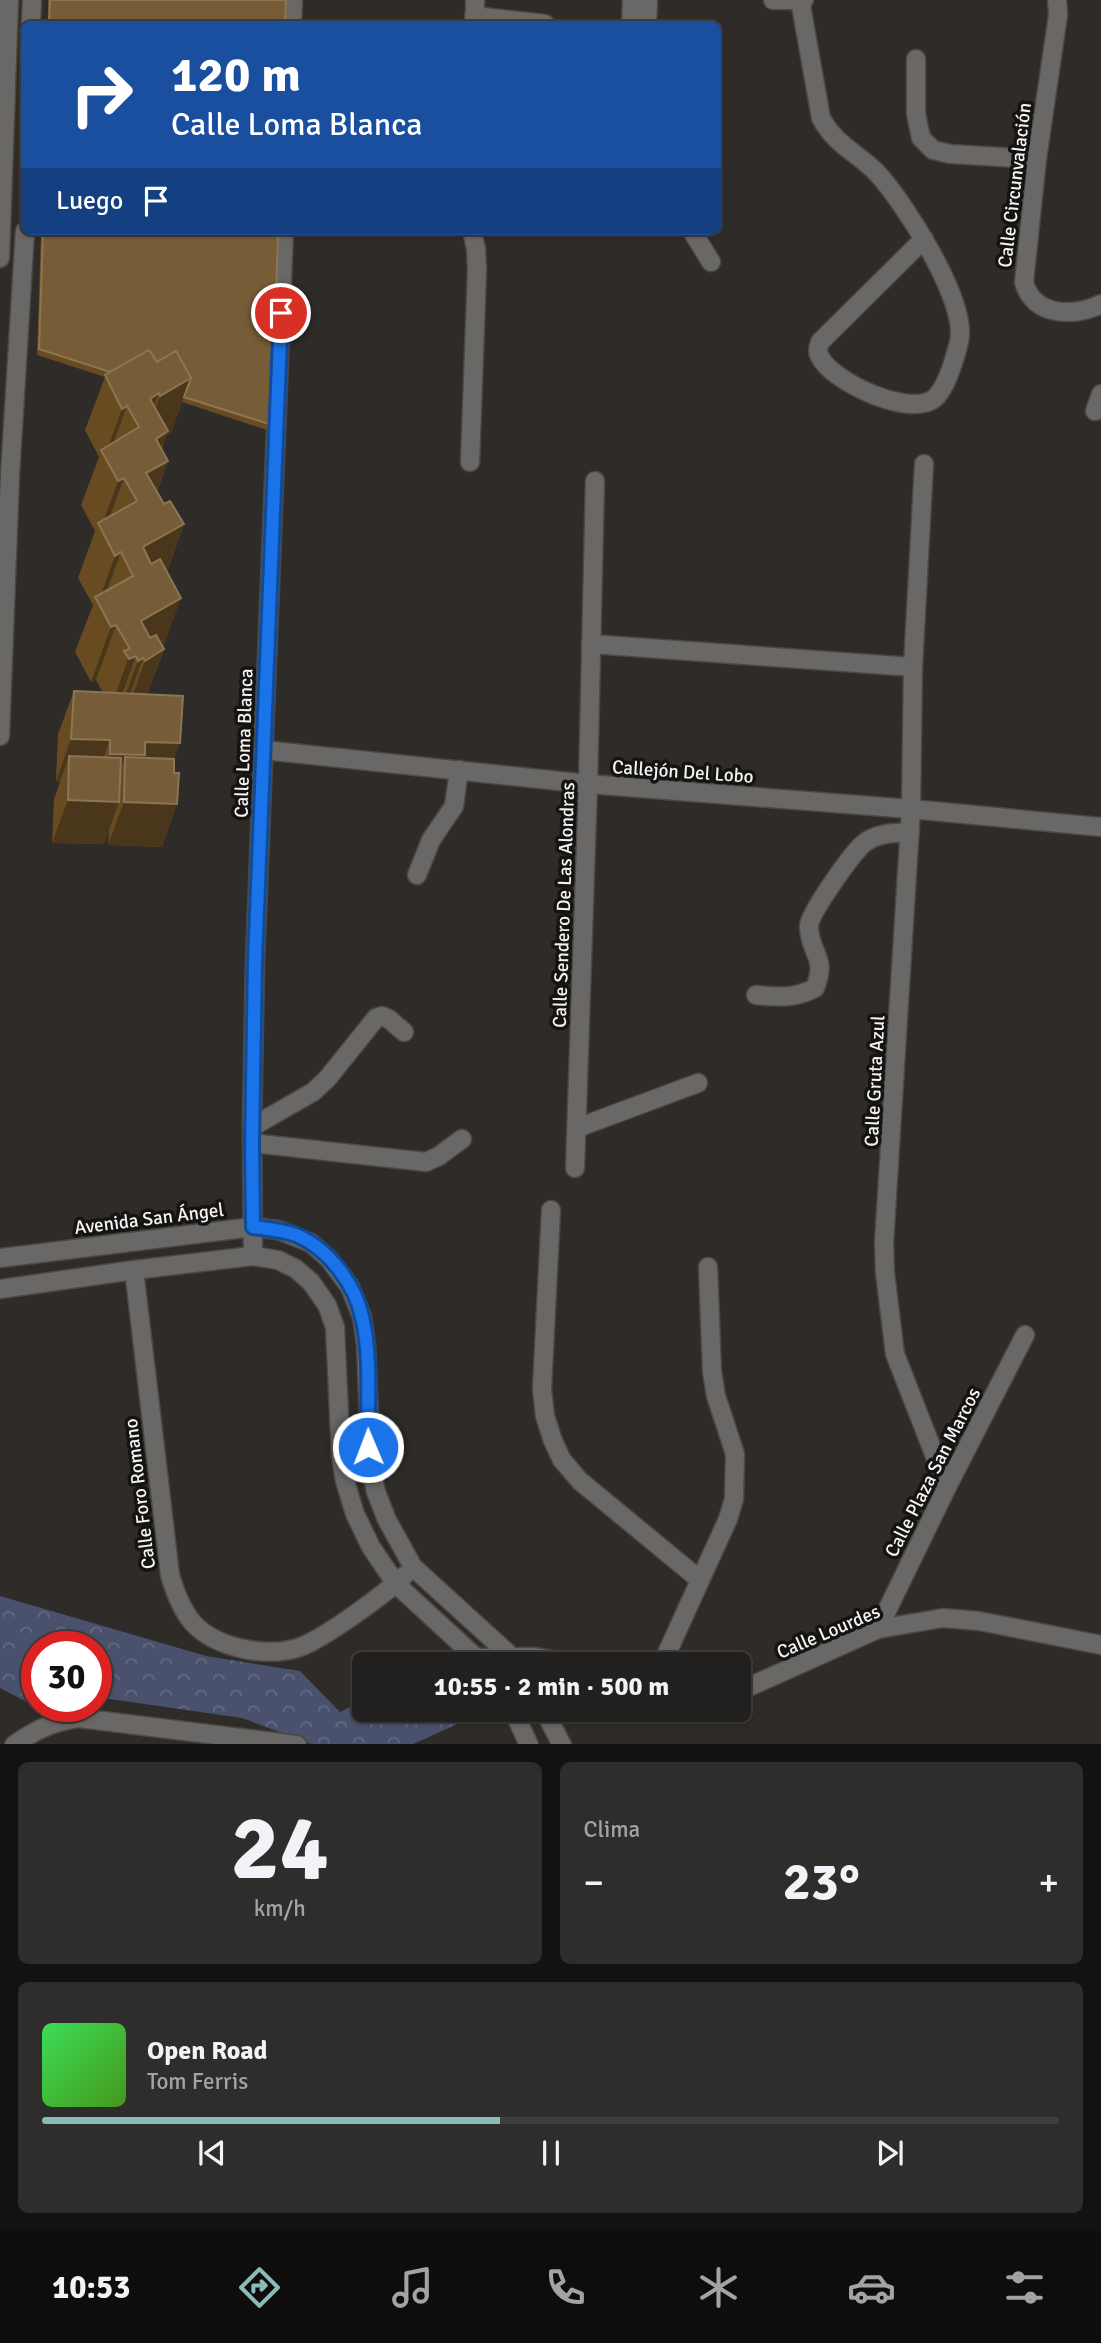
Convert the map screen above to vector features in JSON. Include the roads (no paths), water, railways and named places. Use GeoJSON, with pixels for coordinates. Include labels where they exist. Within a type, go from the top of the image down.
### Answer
{"type":"FeatureCollection","features":[{"type":"Feature","properties":{"kind":"street"},"geometry":{"type":"LineString","coordinates":[[0,258],[4,47],[9,0]]}},
{"type":"Feature","properties":{"kind":"street"},"geometry":{"type":"LineString","coordinates":[[31,21],[32,0]]}},
{"type":"Feature","properties":{"kind":"street"},"geometry":{"type":"LineString","coordinates":[[292,21],[293,0]]}},
{"type":"Feature","properties":{"kind":"street"},"geometry":{"type":"LineString","coordinates":[[631,21],[632,0]]}},
{"type":"Feature","properties":{"kind":"street"},"geometry":{"type":"LineString","coordinates":[[647,21],[648,0]]}},
{"type":"Feature","properties":{"kind":"street"},"geometry":{"type":"LineString","coordinates":[[773,0],[801,0],[821,118],[828,132],[840,145],[874,170],[895,194],[924,239],[955,304],[960,340],[948,374],[936,396],[924,404],[902,404],[842,379],[821,360],[818,351],[820,342],[924,239]]}},
{"type":"Feature","properties":{"kind":"street","name":"Calle Circunvalación"},"geometry":{"type":"LineString","coordinates":[[1057,0],[1058,15],[1023,274],[1026,291],[1040,305],[1064,313],[1083,312],[1101,304]]}},
{"type":"Feature","properties":{"kind":"street"},"geometry":{"type":"LineString","coordinates":[[475,14],[524,21]]}},
{"type":"Feature","properties":{"kind":"street"},"geometry":{"type":"LineString","coordinates":[[916,59],[916,114],[921,138],[933,150],[1037,159]]}},
{"type":"Feature","properties":{"kind":"street","name":"Calle Loma Blanca"},"geometry":{"type":"LineString","coordinates":[[253,1256],[255,961],[284,235]]}},
{"type":"Feature","properties":{"kind":"street"},"geometry":{"type":"LineString","coordinates":[[470,462],[477,271],[472,235]]}},
{"type":"Feature","properties":{"kind":"street"},"geometry":{"type":"LineString","coordinates":[[694,235],[711,262]]}},
{"type":"Feature","properties":{"kind":"street"},"geometry":{"type":"LineString","coordinates":[[0,247],[24,240],[10,475],[0,736]]}},
{"type":"Feature","properties":{"kind":"street","name":"Calle Gruta Azul"},"geometry":{"type":"LineString","coordinates":[[923,464],[913,667],[910,832],[884,1243],[895,1354],[947,1487]]}},
{"type":"Feature","properties":{"kind":"street","name":"Calle Sendero De Las Alondras"},"geometry":{"type":"LineString","coordinates":[[575,1168],[595,481]]}},
{"type":"Feature","properties":{"kind":"street"},"geometry":{"type":"LineString","coordinates":[[591,645],[913,667]]}},
{"type":"Feature","properties":{"kind":"street","name":"Callejón Del Lobo"},"geometry":{"type":"LineString","coordinates":[[263,750],[588,784],[1101,827]]}},
{"type":"Feature","properties":{"kind":"street"},"geometry":{"type":"LineString","coordinates":[[417,875],[431,840],[454,806],[458,769]]}},
{"type":"Feature","properties":{"kind":"street"},"geometry":{"type":"LineString","coordinates":[[756,995],[784,998],[800,996],[815,988],[821,974],[821,963],[809,924],[818,904],[863,844],[877,835],[910,832]]}},
{"type":"Feature","properties":{"kind":"street"},"geometry":{"type":"LineString","coordinates":[[252,1135],[327,1079],[376,1018],[382,1016],[389,1019],[404,1032]]}},
{"type":"Feature","properties":{"kind":"street"},"geometry":{"type":"LineString","coordinates":[[576,1128],[698,1083]]}},
{"type":"Feature","properties":{"kind":"street"},"geometry":{"type":"LineString","coordinates":[[252,1135],[426,1162],[462,1139]]}},
{"type":"Feature","properties":{"kind":"street"},"geometry":{"type":"LineString","coordinates":[[551,1210],[542,1390],[545,1416],[553,1441],[562,1460],[580,1481],[699,1580]]}},
{"type":"Feature","properties":{"kind":"street","name":"Avenida San Ángel"},"geometry":{"type":"LineString","coordinates":[[0,1258],[253,1227],[278,1230],[311,1243],[330,1259],[350,1287],[362,1317],[365,1336],[368,1447],[373,1480],[387,1520],[413,1567],[504,1652]]}},
{"type":"Feature","properties":{"kind":"street"},"geometry":{"type":"LineString","coordinates":[[0,1289],[253,1256],[278,1260],[296,1269],[311,1282],[327,1305],[335,1327],[339,1430],[345,1481],[355,1514],[396,1584],[469,1652]]}},
{"type":"Feature","properties":{"kind":"street"},"geometry":{"type":"LineString","coordinates":[[667,1652],[728,1519],[734,1499],[734,1454],[716,1396],[712,1371],[708,1267]]}},
{"type":"Feature","properties":{"kind":"street","name":"Calle Foro Romano"},"geometry":{"type":"LineString","coordinates":[[134,1270],[170,1575],[178,1602],[194,1623],[214,1639],[242,1648],[274,1652],[302,1646],[329,1631],[396,1584],[413,1567]]}},
{"type":"Feature","properties":{"kind":"street","name":"Calle Plaza San Marcos"},"geometry":{"type":"LineString","coordinates":[[878,1629],[1025,1335]]}},
{"type":"Feature","properties":{"kind":"street","name":"Calle Lourdes"},"geometry":{"type":"LineString","coordinates":[[751,1686],[878,1629],[943,1618],[979,1621],[1101,1645]]}},
{"type":"Feature","properties":{"kind":"street"},"geometry":{"type":"LineString","coordinates":[[15,1744],[34,1731],[58,1720],[79,1718],[289,1744]]}},
{"type":"Feature","properties":{"kind":"street"},"geometry":{"type":"LineString","coordinates":[[518,1722],[529,1744]]}},
{"type":"Feature","properties":{"kind":"street"},"geometry":{"type":"LineString","coordinates":[[550,1722],[561,1744]]}}]}
